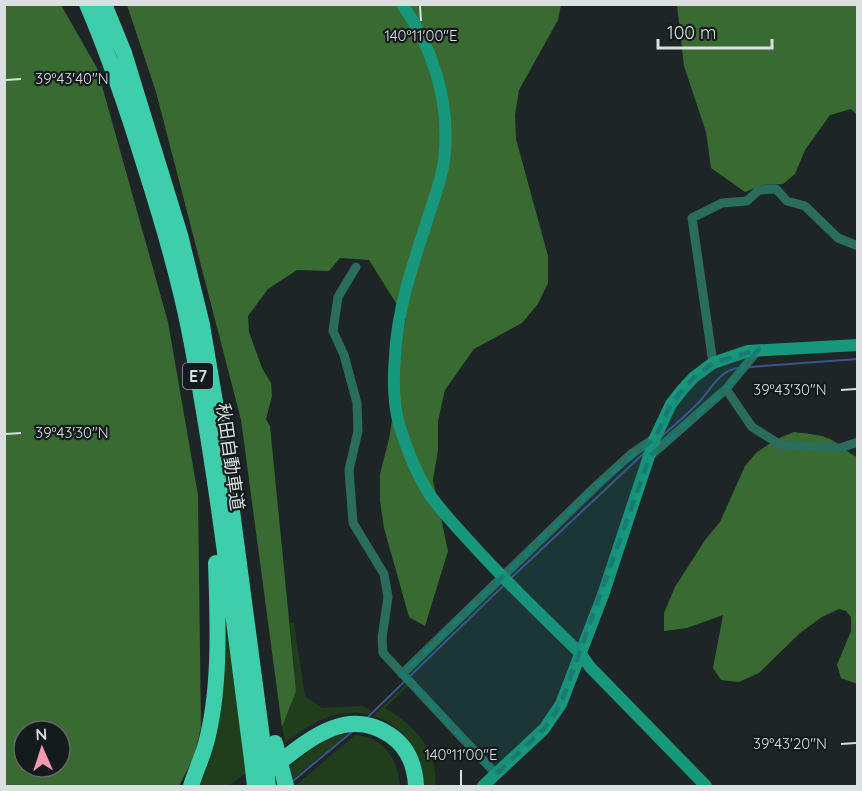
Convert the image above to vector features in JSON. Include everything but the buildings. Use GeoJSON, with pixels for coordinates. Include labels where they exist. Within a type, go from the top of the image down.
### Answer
{"type":"FeatureCollection","features":[{"type":"Feature","properties":{"kind":"highway","name":"秋田自動車道"},"geometry":{"type":"LineString","coordinates":[[87,4],[110,57],[168,239],[189,327],[264,752],[255,786]]}},
{"type":"Feature","properties":{"kind":"highway","name":"秋田自動車道"},"geometry":{"type":"LineString","coordinates":[[104,4],[124,53],[186,257],[202,325],[218,414],[268,786]]}},
{"type":"Feature","properties":{"kind":"highway"},"geometry":{"type":"LineString","coordinates":[[191,786],[205,747],[213,709],[218,620],[214,474]]}},
{"type":"Feature","properties":{"kind":"highway"},"geometry":{"type":"LineString","coordinates":[[249,786],[312,739],[345,724],[378,727],[396,740],[408,754],[415,771],[416,786]]}},
{"type":"Feature","properties":{"kind":"highway"},"geometry":{"type":"LineString","coordinates":[[260,786],[316,744],[336,734],[359,730],[388,742],[400,756],[407,773],[408,786]]}},
{"type":"Feature","properties":{"kind":"highway"},"geometry":{"type":"LineString","coordinates":[[264,752],[286,786]]}},
{"type":"Feature","properties":{"kind":"street"},"geometry":{"type":"LineString","coordinates":[[402,4],[423,41],[435,69],[445,123],[445,151],[440,181],[412,265],[400,311],[393,378],[395,406],[405,441],[429,493],[449,519],[706,786]]}},
{"type":"Feature","properties":{"kind":"street"},"geometry":{"type":"LineString","coordinates":[[713,363],[692,218],[722,203],[747,201],[759,190],[776,189],[787,201],[805,206],[838,238],[858,246]]}},
{"type":"Feature","properties":{"kind":"street"},"geometry":{"type":"LineString","coordinates":[[356,267],[338,297],[333,331],[344,355],[357,403],[358,431],[349,470],[353,523],[384,574],[388,597],[382,639],[383,653],[496,774]]}},
{"type":"Feature","properties":{"kind":"street"},"geometry":{"type":"LineString","coordinates":[[483,786],[544,729],[561,704],[603,595],[655,438],[671,404],[694,378],[713,363],[738,354],[759,350],[858,345]]}},
{"type":"Feature","properties":{"kind":"street"},"geometry":{"type":"LineString","coordinates":[[650,456],[726,389],[759,350]]}},
{"type":"Feature","properties":{"kind":"street"},"geometry":{"type":"LineString","coordinates":[[726,389],[752,427],[781,445],[840,448],[858,442]]}},
{"type":"Feature","properties":{"kind":"street"},"geometry":{"type":"LineString","coordinates":[[402,674],[631,454],[655,438]]}},
{"type":"Feature","properties":{"kind":"highlighted area"},"geometry":{"type":"Polygon","coordinates":[[[759,349],[726,389],[650,456],[561,704],[544,729],[496,774],[402,674],[596,486],[655,438],[671,404],[694,377],[713,363],[759,349]]]}},
{"type":"Feature","properties":{"kind":"green space"},"geometry":{"type":"Polygon","coordinates":[[[5,5],[61,5],[97,68],[168,322],[198,495],[201,727],[194,757],[179,786],[5,786],[5,5]]]}},
{"type":"Feature","properties":{"kind":"green space"},"geometry":{"type":"Polygon","coordinates":[[[127,5],[561,5],[558,20],[519,90],[515,115],[516,139],[548,256],[548,283],[538,304],[522,323],[474,349],[445,390],[438,421],[438,450],[433,480],[448,551],[425,626],[409,617],[384,528],[380,501],[380,474],[389,439],[396,396],[398,349],[406,319],[369,260],[340,258],[329,271],[297,270],[268,289],[248,316],[249,332],[262,368],[271,383],[272,396],[266,419],[270,426],[296,691],[282,727],[241,420],[156,92],[127,5]]]}},
{"type":"Feature","properties":{"kind":"green space"},"geometry":{"type":"Polygon","coordinates":[[[677,5],[857,5],[857,115],[851,109],[830,115],[805,150],[795,174],[783,184],[763,185],[745,192],[711,168],[706,132],[684,66],[677,5]]]}},
{"type":"Feature","properties":{"kind":"green space"},"geometry":{"type":"Polygon","coordinates":[[[794,432],[827,438],[857,457],[857,684],[841,678],[837,665],[851,631],[851,617],[846,611],[839,609],[822,617],[800,633],[759,673],[739,682],[721,680],[713,668],[723,615],[687,628],[664,631],[664,613],[675,587],[705,540],[720,522],[745,466],[757,452],[777,439],[794,432]]]}},
{"type":"Feature","properties":{"kind":"green space"},"geometry":{"type":"Polygon","coordinates":[[[227,610],[246,773],[229,786],[198,786],[214,745],[219,723],[224,678],[224,611],[227,610]]]}},
{"type":"Feature","properties":{"kind":"green space"},"geometry":{"type":"Polygon","coordinates":[[[290,623],[294,623],[305,696],[322,708],[362,706],[372,711],[368,714],[334,715],[314,723],[285,743],[282,727],[296,691],[290,623]]]}},
{"type":"Feature","properties":{"kind":"green space"},"geometry":{"type":"Polygon","coordinates":[[[406,684],[408,686],[385,708],[405,722],[422,740],[433,761],[435,786],[421,786],[421,767],[415,750],[404,735],[389,723],[373,716],[406,684]]]}},
{"type":"Feature","properties":{"kind":"green space"},"geometry":{"type":"Polygon","coordinates":[[[348,734],[293,779],[289,767],[309,751],[331,738],[348,734]]]}},
{"type":"Feature","properties":{"kind":"green space"},"geometry":{"type":"Polygon","coordinates":[[[355,735],[374,740],[388,751],[396,767],[400,786],[295,786],[355,735]]]}},
{"type":"Feature","properties":{"kind":"waterway"},"geometry":{"type":"LineString","coordinates":[[750,367],[858,359]]}},
{"type":"Feature","properties":{"kind":"waterway"},"geometry":{"type":"LineString","coordinates":[[661,437],[695,406],[721,376],[738,368]]}},
{"type":"Feature","properties":{"kind":"waterway"},"geometry":{"type":"LineString","coordinates":[[510,579],[644,453]]}},
{"type":"Feature","properties":{"kind":"waterway"},"geometry":{"type":"LineString","coordinates":[[409,677],[504,585]]}},
{"type":"Feature","properties":{"kind":"waterway"},"geometry":{"type":"LineString","coordinates":[[366,719],[405,681]]}},
{"type":"Feature","properties":{"kind":"waterway"},"geometry":{"type":"LineString","coordinates":[[293,781],[353,731]]}}]}
